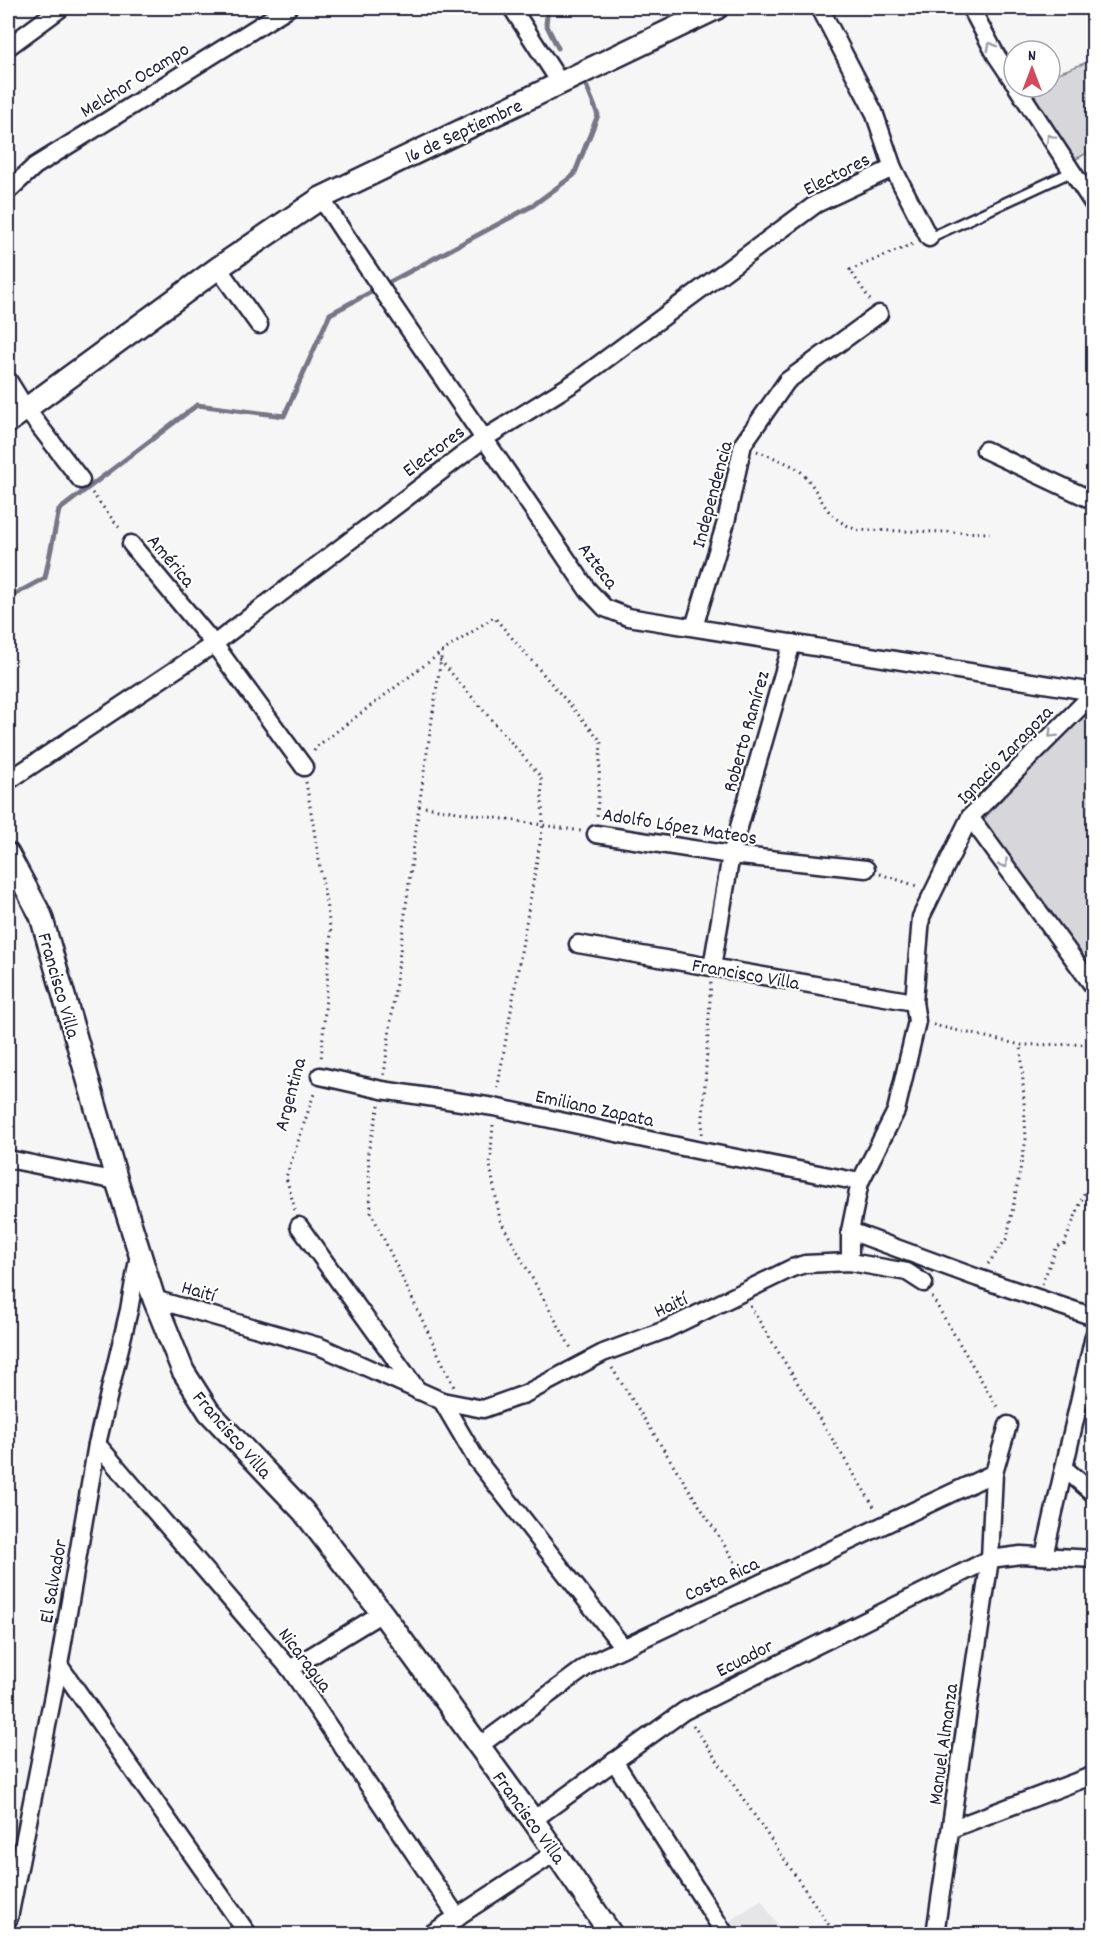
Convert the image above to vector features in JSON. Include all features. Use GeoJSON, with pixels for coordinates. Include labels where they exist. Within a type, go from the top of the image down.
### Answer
{"type":"FeatureCollection","features":[{"type":"Feature","properties":{"kind":"street"},"geometry":{"type":"LineString","coordinates":[[8,47],[61,8]]}},
{"type":"Feature","properties":{"kind":"street","name":"Melchor Ocampo"},"geometry":{"type":"LineString","coordinates":[[8,191],[35,166],[287,8]]}},
{"type":"Feature","properties":{"kind":"street"},"geometry":{"type":"LineString","coordinates":[[512,8],[561,84]]}},
{"type":"Feature","properties":{"kind":"street","name":"16 de Septiembre"},"geometry":{"type":"LineString","coordinates":[[8,422],[218,268],[321,198],[717,8]]}},
{"type":"Feature","properties":{"kind":"street"},"geometry":{"type":"LineString","coordinates":[[820,8],[874,112],[893,168],[929,238]]}},
{"type":"Feature","properties":{"kind":"street"},"geometry":{"type":"LineString","coordinates":[[971,8],[1002,61]]}},
{"type":"Feature","properties":{"kind":"street"},"geometry":{"type":"LineString","coordinates":[[1025,99],[1094,204]]}},
{"type":"Feature","properties":{"kind":"street","name":"Electores"},"geometry":{"type":"LineString","coordinates":[[8,781],[214,644],[485,438],[575,382],[816,204],[893,168]]}},
{"type":"Feature","properties":{"kind":"street","name":"Azteca"},"geometry":{"type":"LineString","coordinates":[[321,198],[393,309],[485,438],[587,589],[605,608],[628,617],[1094,692]]}},
{"type":"Feature","properties":{"kind":"street"},"geometry":{"type":"LineString","coordinates":[[218,268],[259,325]]}},
{"type":"Feature","properties":{"kind":"street","name":"Independencia"},"geometry":{"type":"LineString","coordinates":[[694,627],[726,522],[742,444],[787,381],[879,314]]}},
{"type":"Feature","properties":{"kind":"street"},"geometry":{"type":"LineString","coordinates":[[8,380],[26,409],[81,480]]}},
{"type":"Feature","properties":{"kind":"street"},"geometry":{"type":"LineString","coordinates":[[985,450],[1094,501]]}},
{"type":"Feature","properties":{"kind":"street","name":"América"},"geometry":{"type":"LineString","coordinates":[[131,544],[214,644],[304,767]]}},
{"type":"Feature","properties":{"kind":"street","name":"Roberto Ramírez"},"geometry":{"type":"LineString","coordinates":[[712,967],[731,855],[792,643]]}},
{"type":"Feature","properties":{"kind":"street","name":"Ignacio Zaragoza"},"geometry":{"type":"LineString","coordinates":[[850,1262],[850,1231],[861,1182],[896,1111],[917,1021],[914,1002],[921,916],[970,817],[1094,692]]}},
{"type":"Feature","properties":{"kind":"street"},"geometry":{"type":"LineString","coordinates":[[970,817],[1094,987]]}},
{"type":"Feature","properties":{"kind":"street","name":"Adolfo López Mateos"},"geometry":{"type":"LineString","coordinates":[[597,834],[731,855],[866,869]]}},
{"type":"Feature","properties":{"kind":"street","name":"Francisco Villa"},"geometry":{"type":"LineString","coordinates":[[8,854],[41,916],[117,1181],[154,1299],[183,1371],[209,1412],[303,1511],[382,1613],[556,1852],[611,1935]]}},
{"type":"Feature","properties":{"kind":"street","name":"Francisco Villa"},"geometry":{"type":"LineString","coordinates":[[578,944],[914,1002]]}},
{"type":"Feature","properties":{"kind":"street","name":"Emiliano Zapata"},"geometry":{"type":"LineString","coordinates":[[320,1076],[382,1090],[494,1107],[861,1182]]}},
{"type":"Feature","properties":{"kind":"street"},"geometry":{"type":"LineString","coordinates":[[8,1159],[117,1181]]}},
{"type":"Feature","properties":{"kind":"street"},"geometry":{"type":"LineString","coordinates":[[299,1226],[419,1391]]}},
{"type":"Feature","properties":{"kind":"street"},"geometry":{"type":"LineString","coordinates":[[850,1231],[1094,1317]]}},
{"type":"Feature","properties":{"kind":"street","name":"El Salvador"},"geometry":{"type":"LineString","coordinates":[[9,1918],[59,1665],[97,1444],[129,1310],[140,1251]]}},
{"type":"Feature","properties":{"kind":"street","name":"Haití"},"geometry":{"type":"LineString","coordinates":[[154,1299],[321,1347],[442,1401],[483,1409],[525,1394],[603,1353],[665,1330],[741,1292],[805,1264],[850,1262],[907,1272],[924,1282]]}},
{"type":"Feature","properties":{"kind":"street"},"geometry":{"type":"LineString","coordinates":[[1044,1556],[1094,1336]]}},
{"type":"Feature","properties":{"kind":"street"},"geometry":{"type":"LineString","coordinates":[[442,1401],[476,1459],[623,1647]]}},
{"type":"Feature","properties":{"kind":"street"},"geometry":{"type":"LineString","coordinates":[[990,1559],[994,1473],[1008,1425]]}},
{"type":"Feature","properties":{"kind":"street","name":"Nicaragua"},"geometry":{"type":"LineString","coordinates":[[97,1444],[290,1669],[458,1918]]}},
{"type":"Feature","properties":{"kind":"street"},"geometry":{"type":"LineString","coordinates":[[1064,1468],[1094,1494]]}},
{"type":"Feature","properties":{"kind":"street","name":"Costa Rica"},"geometry":{"type":"LineString","coordinates":[[479,1746],[593,1662],[994,1473]]}},
{"type":"Feature","properties":{"kind":"street","name":"Ecuador"},"geometry":{"type":"LineString","coordinates":[[533,1820],[684,1711],[990,1559],[1021,1555],[1094,1558]]}},
{"type":"Feature","properties":{"kind":"street","name":"Manuel Almanza"},"geometry":{"type":"LineString","coordinates":[[935,1935],[990,1559]]}},
{"type":"Feature","properties":{"kind":"street"},"geometry":{"type":"LineString","coordinates":[[290,1669],[382,1613]]}},
{"type":"Feature","properties":{"kind":"street"},"geometry":{"type":"LineString","coordinates":[[59,1665],[248,1935]]}},
{"type":"Feature","properties":{"kind":"street"},"geometry":{"type":"LineString","coordinates":[[614,1761],[725,1935]]}},
{"type":"Feature","properties":{"kind":"street"},"geometry":{"type":"LineString","coordinates":[[951,1829],[1094,1775]]}},
{"type":"Feature","properties":{"kind":"street"},"geometry":{"type":"LineString","coordinates":[[431,1935],[556,1852]]}},
{"type":"Feature","properties":{"kind":"lane"},"geometry":{"type":"LineString","coordinates":[[929,238],[1071,172]]}},
{"type":"Feature","properties":{"kind":"path"},"geometry":{"type":"LineString","coordinates":[[879,314],[850,270],[929,238]]}},
{"type":"Feature","properties":{"kind":"path"},"geometry":{"type":"LineString","coordinates":[[742,444],[802,472],[830,515],[857,530],[990,533]]}},
{"type":"Feature","properties":{"kind":"path","name":"América"},"geometry":{"type":"LineString","coordinates":[[81,480],[131,544]]}},
{"type":"Feature","properties":{"kind":"path"},"geometry":{"type":"LineString","coordinates":[[304,767],[316,747],[441,652],[494,617],[601,741],[597,834]]}},
{"type":"Feature","properties":{"kind":"path"},"geometry":{"type":"LineString","coordinates":[[441,652],[382,1090],[368,1152],[371,1212],[463,1406]]}},
{"type":"Feature","properties":{"kind":"path"},"geometry":{"type":"LineString","coordinates":[[440,660],[541,777],[543,825],[494,1107],[490,1165],[500,1220],[580,1365]]}},
{"type":"Feature","properties":{"kind":"path","name":"Argentina"},"geometry":{"type":"LineString","coordinates":[[299,1226],[286,1177],[320,1076],[331,933],[304,767]]}},
{"type":"Feature","properties":{"kind":"path","name":"Adolfo López Mateos"},"geometry":{"type":"LineString","coordinates":[[419,806],[597,834]]}},
{"type":"Feature","properties":{"kind":"path"},"geometry":{"type":"LineString","coordinates":[[866,869],[933,891]]}},
{"type":"Feature","properties":{"kind":"path"},"geometry":{"type":"LineString","coordinates":[[701,1151],[712,967]]}},
{"type":"Feature","properties":{"kind":"path"},"geometry":{"type":"LineString","coordinates":[[917,1021],[1021,1045],[1094,1044]]}},
{"type":"Feature","properties":{"kind":"path"},"geometry":{"type":"LineString","coordinates":[[978,1278],[1007,1238],[1022,1161],[1026,1139],[1021,1045]]}},
{"type":"Feature","properties":{"kind":"path"},"geometry":{"type":"LineString","coordinates":[[1037,1296],[1058,1246],[1064,1245],[1094,1168]]}},
{"type":"Feature","properties":{"kind":"path"},"geometry":{"type":"LineString","coordinates":[[924,1282],[1008,1425]]}},
{"type":"Feature","properties":{"kind":"path"},"geometry":{"type":"LineString","coordinates":[[741,1292],[885,1524]]}},
{"type":"Feature","properties":{"kind":"path"},"geometry":{"type":"LineString","coordinates":[[603,1353],[751,1587]]}},
{"type":"Feature","properties":{"kind":"path"},"geometry":{"type":"LineString","coordinates":[[684,1711],[835,1935]]}},
{"type":"Feature","properties":{"kind":"shaded area"},"geometry":{"type":"Polygon","coordinates":[[[1093,60],[1093,150],[1074,160],[1027,99],[1062,99],[1062,72],[1093,60]]]}},
{"type":"Feature","properties":{"kind":"shaded area"},"geometry":{"type":"Polygon","coordinates":[[[1093,700],[1093,1004],[981,822],[1093,700]]]}},
{"type":"Feature","properties":{"kind":"shaded area"},"geometry":{"type":"Polygon","coordinates":[[[761,1900],[784,1934],[732,1934],[725,1924],[761,1900]]]}},
{"type":"Feature","properties":{"kind":"waterway"},"geometry":{"type":"LineString","coordinates":[[548,8],[546,24],[558,48]]}},
{"type":"Feature","properties":{"kind":"waterway"},"geometry":{"type":"LineString","coordinates":[[8,598],[45,578],[59,510],[197,405],[284,416],[330,314],[532,206],[574,175],[598,115],[586,85]]}}]}
